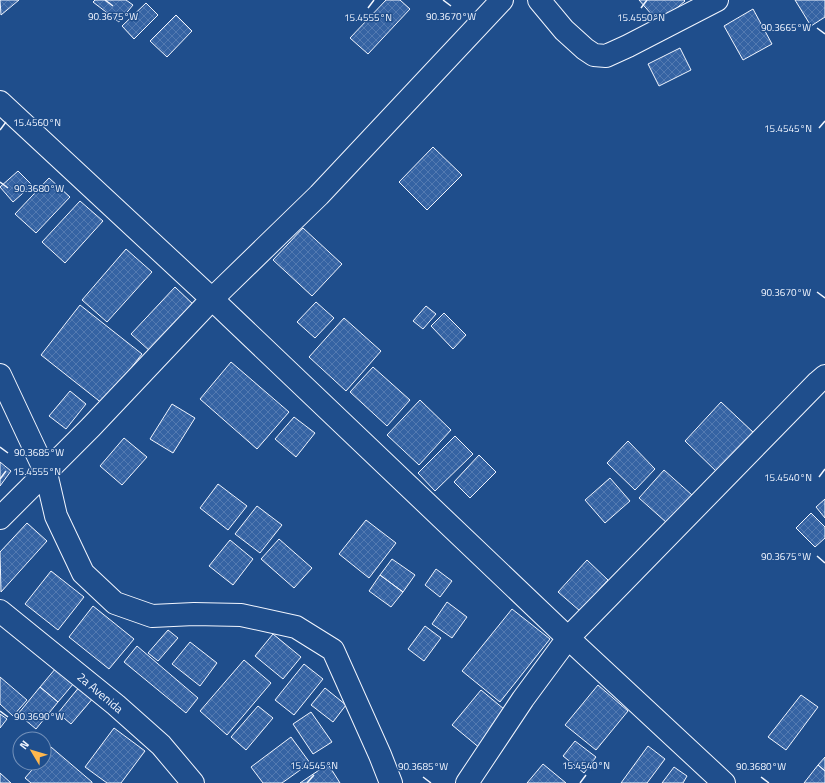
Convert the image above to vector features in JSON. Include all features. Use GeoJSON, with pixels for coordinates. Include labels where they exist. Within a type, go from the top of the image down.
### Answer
{"type":"FeatureCollection","features":[{"type":"Feature","properties":{"kind":"street"},"geometry":{"type":"LineString","coordinates":[[0,518],[46,473],[212,299],[319,195],[502,0]]}},
{"type":"Feature","properties":{"kind":"street"},"geometry":{"type":"LineString","coordinates":[[539,0],[564,30],[585,49],[594,55],[606,56],[718,0]]}},
{"type":"Feature","properties":{"kind":"street"},"geometry":{"type":"LineString","coordinates":[[0,102],[212,299],[568,638],[724,783]]}},
{"type":"Feature","properties":{"kind":"street"},"geometry":{"type":"LineString","coordinates":[[0,375],[46,473],[56,516],[83,574],[115,603],[152,616],[194,614],[241,615],[296,627],[332,650],[380,755],[390,783]]}},
{"type":"Feature","properties":{"kind":"street"},"geometry":{"type":"LineString","coordinates":[[467,783],[523,699],[568,638],[825,376]]}},
{"type":"Feature","properties":{"kind":"street","name":"2a Avenida"},"geometry":{"type":"LineString","coordinates":[[0,611],[116,705],[161,745],[193,783]]}},
{"type":"Feature","properties":{"kind":"building"},"geometry":{"type":"Polygon","coordinates":[[[0,0],[19,0],[1,15],[0,0]]]}},
{"type":"Feature","properties":{"kind":"building"},"geometry":{"type":"Polygon","coordinates":[[[95,0],[126,0],[133,5],[119,22],[93,2],[95,0]]]}},
{"type":"Feature","properties":{"kind":"building"},"geometry":{"type":"Polygon","coordinates":[[[386,0],[400,0],[410,9],[368,54],[350,38],[386,0]]]}},
{"type":"Feature","properties":{"kind":"building"},"geometry":{"type":"Polygon","coordinates":[[[639,0],[684,0],[685,1],[659,23],[639,0]]]}},
{"type":"Feature","properties":{"kind":"building"},"geometry":{"type":"Polygon","coordinates":[[[795,0],[825,0],[825,17],[811,26],[795,0]]]}},
{"type":"Feature","properties":{"kind":"building"},"geometry":{"type":"Polygon","coordinates":[[[146,3],[158,15],[134,39],[122,26],[146,3]]]}},
{"type":"Feature","properties":{"kind":"building"},"geometry":{"type":"Polygon","coordinates":[[[753,9],[772,44],[743,60],[724,26],[753,9]]]}},
{"type":"Feature","properties":{"kind":"building"},"geometry":{"type":"Polygon","coordinates":[[[176,15],[192,31],[167,57],[150,41],[176,15]]]}},
{"type":"Feature","properties":{"kind":"building"},"geometry":{"type":"Polygon","coordinates":[[[680,48],[691,70],[659,86],[648,64],[680,48]]]}},
{"type":"Feature","properties":{"kind":"building"},"geometry":{"type":"Polygon","coordinates":[[[433,147],[462,175],[427,210],[399,182],[433,147]]]}},
{"type":"Feature","properties":{"kind":"building"},"geometry":{"type":"Polygon","coordinates":[[[18,171],[32,185],[13,202],[0,187],[18,171]]]}},
{"type":"Feature","properties":{"kind":"building"},"geometry":{"type":"Polygon","coordinates":[[[49,178],[70,197],[36,233],[15,214],[49,178]]]}},
{"type":"Feature","properties":{"kind":"building"},"geometry":{"type":"Polygon","coordinates":[[[80,201],[103,221],[65,263],[42,242],[80,201]]]}},
{"type":"Feature","properties":{"kind":"building"},"geometry":{"type":"Polygon","coordinates":[[[303,228],[342,264],[312,296],[273,260],[303,228]]]}},
{"type":"Feature","properties":{"kind":"building"},"geometry":{"type":"Polygon","coordinates":[[[126,249],[152,272],[107,322],[82,300],[126,249]]]}},
{"type":"Feature","properties":{"kind":"building"},"geometry":{"type":"Polygon","coordinates":[[[175,287],[195,306],[151,352],[131,334],[175,287]]]}},
{"type":"Feature","properties":{"kind":"building"},"geometry":{"type":"Polygon","coordinates":[[[316,302],[334,318],[315,338],[297,322],[316,302]]]}},
{"type":"Feature","properties":{"kind":"building"},"geometry":{"type":"Polygon","coordinates":[[[80,305],[142,354],[103,404],[41,355],[80,305]]]}},
{"type":"Feature","properties":{"kind":"building"},"geometry":{"type":"Polygon","coordinates":[[[426,306],[436,314],[423,329],[413,321],[426,306]]]}},
{"type":"Feature","properties":{"kind":"building"},"geometry":{"type":"Polygon","coordinates":[[[444,313],[466,335],[453,349],[431,326],[444,313]]]}},
{"type":"Feature","properties":{"kind":"building"},"geometry":{"type":"Polygon","coordinates":[[[344,318],[381,351],[346,391],[309,357],[344,318]]]}},
{"type":"Feature","properties":{"kind":"building"},"geometry":{"type":"Polygon","coordinates":[[[231,362],[289,412],[257,449],[200,399],[231,362]]]}},
{"type":"Feature","properties":{"kind":"building"},"geometry":{"type":"Polygon","coordinates":[[[373,367],[410,400],[387,426],[350,392],[373,367]]]}},
{"type":"Feature","properties":{"kind":"building"},"geometry":{"type":"Polygon","coordinates":[[[70,391],[86,404],[66,429],[49,416],[70,391]]]}},
{"type":"Feature","properties":{"kind":"building"},"geometry":{"type":"Polygon","coordinates":[[[420,400],[451,430],[419,465],[387,435],[420,400]]]}},
{"type":"Feature","properties":{"kind":"building"},"geometry":{"type":"Polygon","coordinates":[[[721,402],[754,433],[718,473],[685,441],[721,402]]]}},
{"type":"Feature","properties":{"kind":"building"},"geometry":{"type":"Polygon","coordinates":[[[172,404],[195,418],[173,453],[150,439],[172,404]]]}},
{"type":"Feature","properties":{"kind":"building"},"geometry":{"type":"Polygon","coordinates":[[[294,417],[315,433],[296,457],[275,439],[294,417]]]}},
{"type":"Feature","properties":{"kind":"building"},"geometry":{"type":"Polygon","coordinates":[[[455,436],[473,454],[435,491],[418,473],[455,436]]]}},
{"type":"Feature","properties":{"kind":"building"},"geometry":{"type":"Polygon","coordinates":[[[124,438],[147,457],[122,485],[100,466],[124,438]]]}},
{"type":"Feature","properties":{"kind":"building"},"geometry":{"type":"Polygon","coordinates":[[[628,441],[655,469],[635,490],[607,463],[628,441]]]}},
{"type":"Feature","properties":{"kind":"building"},"geometry":{"type":"Polygon","coordinates":[[[479,455],[496,472],[470,498],[454,482],[479,455]]]}},
{"type":"Feature","properties":{"kind":"building"},"geometry":{"type":"Polygon","coordinates":[[[0,462],[11,471],[0,486],[0,462]]]}},
{"type":"Feature","properties":{"kind":"building"},"geometry":{"type":"Polygon","coordinates":[[[664,470],[692,495],[667,523],[639,498],[664,470]]]}},
{"type":"Feature","properties":{"kind":"building"},"geometry":{"type":"Polygon","coordinates":[[[610,478],[630,501],[605,523],[585,500],[610,478]]]}},
{"type":"Feature","properties":{"kind":"building"},"geometry":{"type":"Polygon","coordinates":[[[218,484],[247,506],[228,530],[200,508],[218,484]]]}},
{"type":"Feature","properties":{"kind":"building"},"geometry":{"type":"Polygon","coordinates":[[[825,499],[825,518],[816,507],[825,499]]]}},
{"type":"Feature","properties":{"kind":"building"},"geometry":{"type":"Polygon","coordinates":[[[257,506],[282,525],[260,553],[235,534],[257,506]]]}},
{"type":"Feature","properties":{"kind":"building"},"geometry":{"type":"Polygon","coordinates":[[[811,513],[825,527],[825,538],[815,547],[796,528],[811,513]]]}},
{"type":"Feature","properties":{"kind":"building"},"geometry":{"type":"Polygon","coordinates":[[[366,520],[396,543],[369,578],[339,554],[366,520]]]}},
{"type":"Feature","properties":{"kind":"building"},"geometry":{"type":"Polygon","coordinates":[[[27,523],[47,541],[1,592],[0,552],[27,523]]]}},
{"type":"Feature","properties":{"kind":"building"},"geometry":{"type":"Polygon","coordinates":[[[279,539],[312,568],[294,588],[261,559],[279,539]]]}},
{"type":"Feature","properties":{"kind":"building"},"geometry":{"type":"Polygon","coordinates":[[[230,540],[253,559],[233,585],[209,566],[230,540]]]}},
{"type":"Feature","properties":{"kind":"building"},"geometry":{"type":"Polygon","coordinates":[[[392,559],[415,575],[403,592],[380,575],[392,559]]]}},
{"type":"Feature","properties":{"kind":"building"},"geometry":{"type":"Polygon","coordinates":[[[587,560],[608,580],[580,611],[558,592],[587,560]]]}},
{"type":"Feature","properties":{"kind":"building"},"geometry":{"type":"Polygon","coordinates":[[[436,569],[452,581],[440,597],[425,585],[436,569]]]}},
{"type":"Feature","properties":{"kind":"building"},"geometry":{"type":"Polygon","coordinates":[[[51,571],[84,597],[58,630],[25,604],[51,571]]]}},
{"type":"Feature","properties":{"kind":"building"},"geometry":{"type":"Polygon","coordinates":[[[380,575],[403,592],[391,607],[369,591],[380,575]]]}},
{"type":"Feature","properties":{"kind":"building"},"geometry":{"type":"Polygon","coordinates":[[[447,602],[467,617],[452,638],[432,624],[447,602]]]}},
{"type":"Feature","properties":{"kind":"building"},"geometry":{"type":"Polygon","coordinates":[[[93,606],[134,639],[109,669],[69,637],[93,606]]]}},
{"type":"Feature","properties":{"kind":"building"},"geometry":{"type":"Polygon","coordinates":[[[512,609],[550,639],[500,702],[462,671],[512,609]]]}},
{"type":"Feature","properties":{"kind":"building"},"geometry":{"type":"Polygon","coordinates":[[[425,626],[441,638],[424,661],[408,649],[425,626]]]}},
{"type":"Feature","properties":{"kind":"building"},"geometry":{"type":"Polygon","coordinates":[[[168,630],[178,638],[158,661],[148,653],[168,630]]]}},
{"type":"Feature","properties":{"kind":"building"},"geometry":{"type":"Polygon","coordinates":[[[273,634],[301,657],[283,679],[255,656],[273,634]]]}},
{"type":"Feature","properties":{"kind":"building"},"geometry":{"type":"Polygon","coordinates":[[[190,642],[217,663],[200,686],[172,664],[190,642]]]}},
{"type":"Feature","properties":{"kind":"building"},"geometry":{"type":"Polygon","coordinates":[[[137,646],[198,698],[186,713],[124,662],[137,646]]]}},
{"type":"Feature","properties":{"kind":"building"},"geometry":{"type":"Polygon","coordinates":[[[244,660],[271,683],[227,735],[200,711],[244,660]]]}},
{"type":"Feature","properties":{"kind":"building"},"geometry":{"type":"Polygon","coordinates":[[[304,664],[323,679],[294,715],[275,700],[304,664]]]}},
{"type":"Feature","properties":{"kind":"building"},"geometry":{"type":"Polygon","coordinates":[[[56,668],[74,683],[58,702],[40,687],[56,668]]]}},
{"type":"Feature","properties":{"kind":"building"},"geometry":{"type":"Polygon","coordinates":[[[0,677],[27,700],[13,716],[0,704],[0,677]]]}},
{"type":"Feature","properties":{"kind":"building"},"geometry":{"type":"Polygon","coordinates":[[[598,685],[628,711],[596,750],[565,725],[598,685]]]}},
{"type":"Feature","properties":{"kind":"building"},"geometry":{"type":"Polygon","coordinates":[[[80,686],[94,697],[71,724],[58,713],[80,686]]]}},
{"type":"Feature","properties":{"kind":"building"},"geometry":{"type":"Polygon","coordinates":[[[40,687],[58,702],[36,729],[18,714],[40,687]]]}},
{"type":"Feature","properties":{"kind":"building"},"geometry":{"type":"Polygon","coordinates":[[[325,688],[346,705],[333,722],[311,705],[325,688]]]}},
{"type":"Feature","properties":{"kind":"building"},"geometry":{"type":"Polygon","coordinates":[[[481,690],[510,714],[481,749],[452,725],[481,690]]]}},
{"type":"Feature","properties":{"kind":"building"},"geometry":{"type":"Polygon","coordinates":[[[801,695],[818,707],[786,750],[768,737],[801,695]]]}},
{"type":"Feature","properties":{"kind":"building"},"geometry":{"type":"Polygon","coordinates":[[[258,706],[273,718],[246,750],[231,737],[258,706]]]}},
{"type":"Feature","properties":{"kind":"building"},"geometry":{"type":"Polygon","coordinates":[[[311,712],[332,742],[313,754],[293,724],[311,712]]]}},
{"type":"Feature","properties":{"kind":"building"},"geometry":{"type":"Polygon","coordinates":[[[0,714],[7,719],[0,728],[0,714]]]}},
{"type":"Feature","properties":{"kind":"building"},"geometry":{"type":"Polygon","coordinates":[[[114,728],[145,751],[121,783],[107,783],[85,767],[114,728]]]}},
{"type":"Feature","properties":{"kind":"building"},"geometry":{"type":"Polygon","coordinates":[[[291,737],[310,763],[282,783],[263,783],[251,767],[291,737]]]}},
{"type":"Feature","properties":{"kind":"building"},"geometry":{"type":"Polygon","coordinates":[[[575,741],[596,757],[584,773],[563,756],[575,741]]]}},
{"type":"Feature","properties":{"kind":"building"},"geometry":{"type":"Polygon","coordinates":[[[648,746],[665,759],[647,783],[621,783],[648,746]]]}},
{"type":"Feature","properties":{"kind":"building"},"geometry":{"type":"Polygon","coordinates":[[[52,748],[92,783],[31,783],[25,778],[31,771],[52,771],[52,748]]]}},
{"type":"Feature","properties":{"kind":"building"},"geometry":{"type":"Polygon","coordinates":[[[825,757],[825,771],[818,765],[825,757]]]}},
{"type":"Feature","properties":{"kind":"building"},"geometry":{"type":"Polygon","coordinates":[[[328,764],[340,783],[300,783],[328,764]]]}},
{"type":"Feature","properties":{"kind":"building"},"geometry":{"type":"Polygon","coordinates":[[[543,764],[566,783],[527,783],[543,764]]]}},
{"type":"Feature","properties":{"kind":"building"},"geometry":{"type":"Polygon","coordinates":[[[818,765],[825,771],[825,783],[804,783],[818,765]]]}},
{"type":"Feature","properties":{"kind":"building"},"geometry":{"type":"Polygon","coordinates":[[[674,767],[687,776],[683,783],[662,783],[674,767]]]}},
{"type":"Feature","properties":{"kind":"building"},"geometry":{"type":"Polygon","coordinates":[[[0,773],[11,783],[0,783],[0,773]]]}}]}
